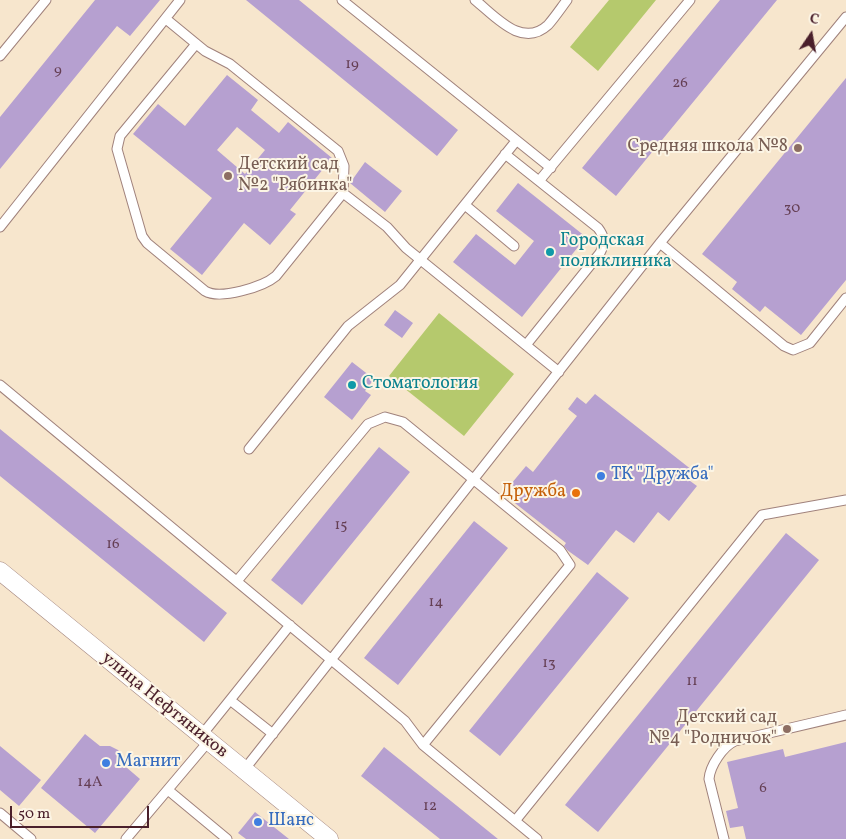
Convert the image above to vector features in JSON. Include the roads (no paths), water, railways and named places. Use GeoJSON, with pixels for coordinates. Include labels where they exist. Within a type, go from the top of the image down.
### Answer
{"type":"FeatureCollection","features":[{"type":"Feature","properties":{"kind":"street","name":"улица Нефтяников"},"geometry":{"type":"LineString","coordinates":[[0,571],[329,839]]}},
{"type":"Feature","properties":{"kind":"lane"},"geometry":{"type":"LineString","coordinates":[[0,56],[46,0]]}},
{"type":"Feature","properties":{"kind":"lane"},"geometry":{"type":"LineString","coordinates":[[0,227],[180,0]]}},
{"type":"Feature","properties":{"kind":"lane"},"geometry":{"type":"LineString","coordinates":[[342,0],[551,168]]}},
{"type":"Feature","properties":{"kind":"lane"},"geometry":{"type":"LineString","coordinates":[[475,0],[514,32],[536,33],[547,25],[568,0]]}},
{"type":"Feature","properties":{"kind":"lane"},"geometry":{"type":"LineString","coordinates":[[539,181],[690,0]]}},
{"type":"Feature","properties":{"kind":"lane"},"geometry":{"type":"LineString","coordinates":[[244,770],[475,480],[660,243],[846,17]]}},
{"type":"Feature","properties":{"kind":"lane"},"geometry":{"type":"LineString","coordinates":[[166,19],[205,51],[230,64],[338,151],[344,166],[343,193],[271,280],[220,296],[212,296],[205,291],[147,243],[142,236],[117,142],[196,44]]}},
{"type":"Feature","properties":{"kind":"lane"},"geometry":{"type":"LineString","coordinates":[[249,449],[348,326],[394,291],[421,260],[516,141]]}},
{"type":"Feature","properties":{"kind":"lane"},"geometry":{"type":"LineString","coordinates":[[505,154],[598,228],[603,236],[604,245],[600,254],[526,345]]}},
{"type":"Feature","properties":{"kind":"lane"},"geometry":{"type":"LineString","coordinates":[[343,193],[387,227],[421,260],[559,372]]}},
{"type":"Feature","properties":{"kind":"lane"},"geometry":{"type":"LineString","coordinates":[[465,205],[514,246]]}},
{"type":"Feature","properties":{"kind":"lane"},"geometry":{"type":"LineString","coordinates":[[660,243],[784,346],[794,350],[803,348],[810,342],[846,298]]}},
{"type":"Feature","properties":{"kind":"lane"},"geometry":{"type":"LineString","coordinates":[[0,385],[405,721],[423,745],[537,839]]}},
{"type":"Feature","properties":{"kind":"lane"},"geometry":{"type":"LineString","coordinates":[[237,581],[368,424],[375,419],[393,418],[403,422],[560,550],[570,564],[423,745]]}},
{"type":"Feature","properties":{"kind":"lane"},"geometry":{"type":"LineString","coordinates":[[515,821],[762,515],[846,500]]}},
{"type":"Feature","properties":{"kind":"lane"},"geometry":{"type":"LineString","coordinates":[[126,839],[168,790],[230,700],[290,626]]}},
{"type":"Feature","properties":{"kind":"lane"},"geometry":{"type":"LineString","coordinates":[[230,700],[273,734]]}},
{"type":"Feature","properties":{"kind":"lane"},"geometry":{"type":"LineString","coordinates":[[724,839],[709,779],[711,769],[728,745],[735,741],[846,715]]}},
{"type":"Feature","properties":{"kind":"lane"},"geometry":{"type":"LineString","coordinates":[[168,790],[227,839]]}},
{"type":"Feature","properties":{"kind":"lane"},"geometry":{"type":"LineString","coordinates":[[0,813],[31,839]]}},
{"type":"Feature","properties":{"kind":"place","name":"Средняя школа №8"},"geometry":{"type":"Point","coordinates":[798,148]}},
{"type":"Feature","properties":{"kind":"place","name":"Детский сад №2 \"Рябинка\""},"geometry":{"type":"Point","coordinates":[228,176]}},
{"type":"Feature","properties":{"kind":"place","name":"Городская поликлиника"},"geometry":{"type":"Point","coordinates":[550,252]}},
{"type":"Feature","properties":{"kind":"place","name":"Стоматология"},"geometry":{"type":"Point","coordinates":[352,385]}},
{"type":"Feature","properties":{"kind":"place","name":"ТК \"Дружба\""},"geometry":{"type":"Point","coordinates":[601,476]}},
{"type":"Feature","properties":{"kind":"place","name":"Дружба"},"geometry":{"type":"Point","coordinates":[576,493]}},
{"type":"Feature","properties":{"kind":"place","name":"Детский сад №4 \"Родничок\""},"geometry":{"type":"Point","coordinates":[787,729]}},
{"type":"Feature","properties":{"kind":"place","name":"Магнит"},"geometry":{"type":"Point","coordinates":[106,763]}},
{"type":"Feature","properties":{"kind":"place","name":"Шанс"},"geometry":{"type":"Point","coordinates":[258,822]}}]}
